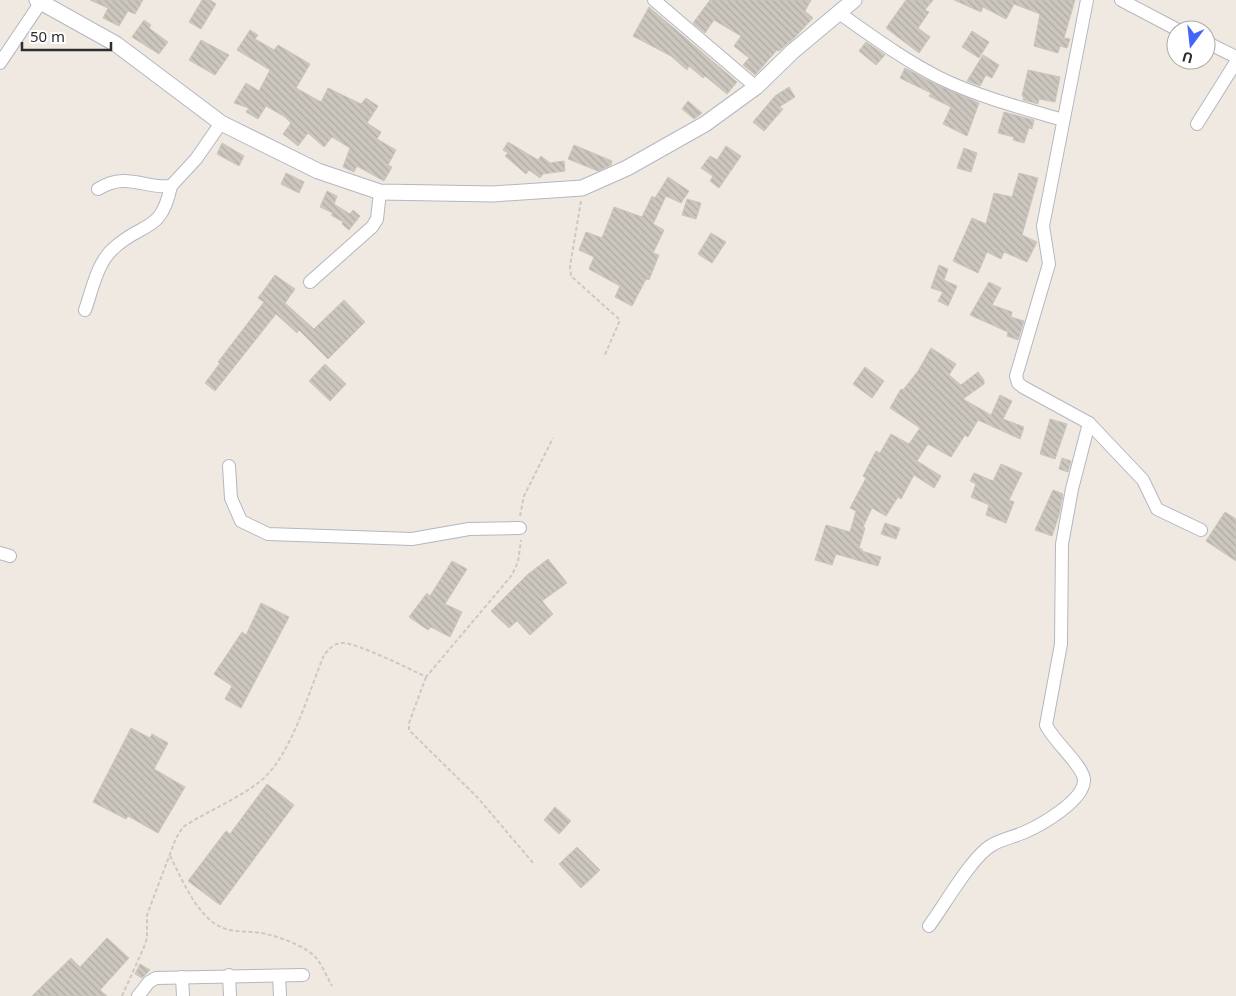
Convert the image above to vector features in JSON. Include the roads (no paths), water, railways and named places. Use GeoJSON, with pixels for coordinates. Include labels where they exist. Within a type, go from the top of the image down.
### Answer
{"type":"FeatureCollection","features":[{"type":"Feature","properties":{"kind":"street"},"geometry":{"type":"LineString","coordinates":[[654,0],[756,87]]}},
{"type":"Feature","properties":{"kind":"street"},"geometry":{"type":"LineString","coordinates":[[0,63],[47,2],[116,44],[218,128],[347,182],[380,198],[493,194],[582,188],[627,168],[705,124],[756,87],[792,52],[854,0]]}},
{"type":"Feature","properties":{"kind":"street"},"geometry":{"type":"LineString","coordinates":[[1087,0],[1043,226],[1048,264],[1016,376],[1018,383],[1023,387],[1089,423],[1143,480],[1157,509],[1202,530]]}},
{"type":"Feature","properties":{"kind":"street"},"geometry":{"type":"LineString","coordinates":[[1122,0],[1166,24]]}},
{"type":"Feature","properties":{"kind":"street"},"geometry":{"type":"LineString","coordinates":[[840,13],[890,49],[940,78],[986,98],[1063,120]]}},
{"type":"Feature","properties":{"kind":"street"},"geometry":{"type":"LineString","coordinates":[[1216,47],[1236,57]]}},
{"type":"Feature","properties":{"kind":"street"},"geometry":{"type":"LineString","coordinates":[[1197,124],[1236,62]]}},
{"type":"Feature","properties":{"kind":"street"},"geometry":{"type":"LineString","coordinates":[[85,310],[100,268],[108,254],[114,248],[154,223],[167,203],[170,186],[196,158],[218,128]]}},
{"type":"Feature","properties":{"kind":"street"},"geometry":{"type":"LineString","coordinates":[[98,189],[106,184],[136,180],[163,187],[170,186]]}},
{"type":"Feature","properties":{"kind":"street"},"geometry":{"type":"LineString","coordinates":[[310,282],[367,232],[377,219],[380,198]]}},
{"type":"Feature","properties":{"kind":"street"},"geometry":{"type":"LineString","coordinates":[[929,926],[979,856],[992,845],[1027,831],[1069,806],[1080,792],[1084,781],[1081,771],[1050,734],[1046,725],[1061,644],[1062,544],[1089,423]]}},
{"type":"Feature","properties":{"kind":"street"},"geometry":{"type":"LineString","coordinates":[[229,466],[231,498],[241,521],[268,534],[412,539],[469,529],[520,528]]}},
{"type":"Feature","properties":{"kind":"street"},"geometry":{"type":"LineString","coordinates":[[229,975],[230,996]]}},
{"type":"Feature","properties":{"kind":"street"},"geometry":{"type":"LineString","coordinates":[[138,996],[149,982],[156,978],[229,975],[303,975]]}},
{"type":"Feature","properties":{"kind":"street"},"geometry":{"type":"LineString","coordinates":[[280,976],[280,996]]}},
{"type":"Feature","properties":{"kind":"street"},"geometry":{"type":"LineString","coordinates":[[182,977],[183,996]]}}]}
